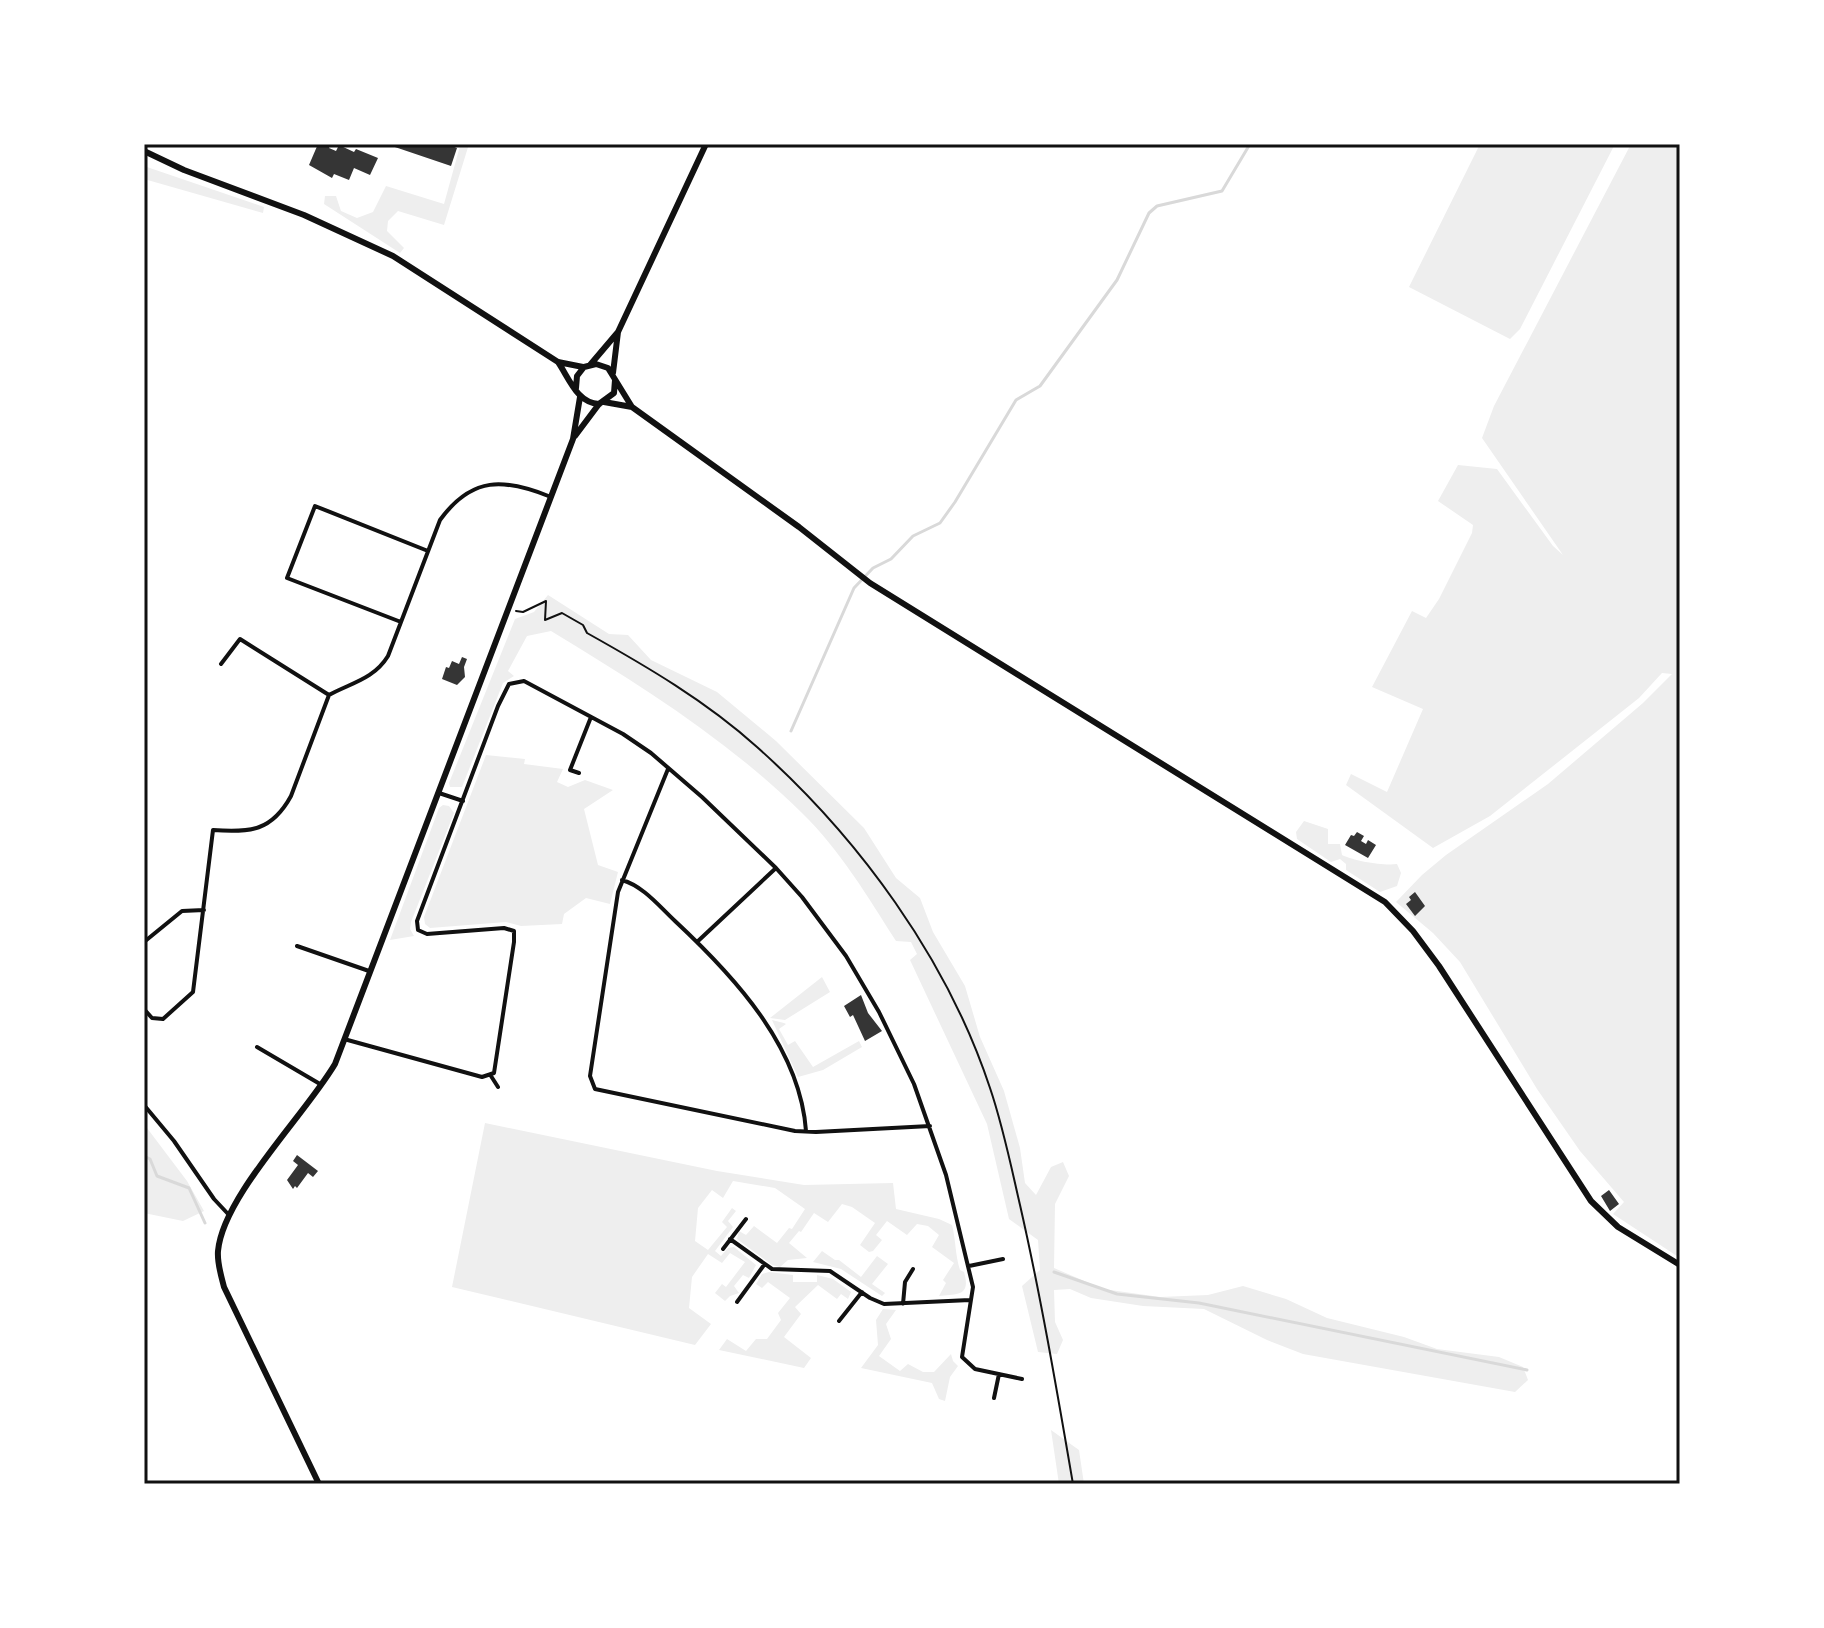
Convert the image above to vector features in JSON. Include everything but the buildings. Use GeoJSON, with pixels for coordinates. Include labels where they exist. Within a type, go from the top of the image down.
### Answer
{"type":"FeatureCollection","features":[{"type":"Feature","properties":{"kind":"main road"},"geometry":{"type":"LineString","coordinates":[[576,388],[577,376],[618,332],[706,144]]}},
{"type":"Feature","properties":{"kind":"main road"},"geometry":{"type":"LineString","coordinates":[[144,151],[184,170],[304,215],[393,256],[558,362],[580,397],[589,403],[632,407]]}},
{"type":"Feature","properties":{"kind":"main road"},"geometry":{"type":"LineString","coordinates":[[573,439],[614,393],[618,332]]}},
{"type":"Feature","properties":{"kind":"main road"},"geometry":{"type":"LineString","coordinates":[[558,362],[603,365],[614,376],[632,407],[799,527],[870,583],[1385,902],[1406,923],[1439,966],[1591,1201],[1618,1227],[1680,1265]]}},
{"type":"Feature","properties":{"kind":"main road"},"geometry":{"type":"LineString","coordinates":[[319,1484],[224,1287],[218,1248],[229,1215],[241,1194],[335,1064],[436,792],[573,439],[580,397]]}},
{"type":"Feature","properties":{"kind":"street"},"geometry":{"type":"LineString","coordinates":[[144,1009],[152,1018],[163,1019],[191,996],[195,986],[213,830],[252,830],[264,826],[284,810],[329,695],[364,680],[382,666],[440,520],[450,506],[475,488],[510,483],[551,497]]}},
{"type":"Feature","properties":{"kind":"street"},"geometry":{"type":"LineString","coordinates":[[401,622],[287,578],[315,506],[428,551]]}},
{"type":"Feature","properties":{"kind":"street"},"geometry":{"type":"LineString","coordinates":[[221,664],[240,639],[329,695]]}},
{"type":"Feature","properties":{"kind":"street"},"geometry":{"type":"LineString","coordinates":[[491,1076],[495,1068],[514,931],[504,928],[427,934],[417,926],[498,706],[509,684],[524,681],[634,741],[668,768],[776,868],[827,929],[866,988],[892,1038],[923,1107],[946,1175],[973,1287],[962,1357],[970,1367],[1022,1379]]}},
{"type":"Feature","properties":{"kind":"street"},"geometry":{"type":"LineString","coordinates":[[579,773],[570,770],[591,717]]}},
{"type":"Feature","properties":{"kind":"street"},"geometry":{"type":"LineString","coordinates":[[668,768],[615,903],[591,1083],[600,1092],[806,1132],[930,1126]]}},
{"type":"Feature","properties":{"kind":"street"},"geometry":{"type":"LineString","coordinates":[[436,792],[463,801]]}},
{"type":"Feature","properties":{"kind":"street"},"geometry":{"type":"LineString","coordinates":[[697,942],[776,868]]}},
{"type":"Feature","properties":{"kind":"street"},"geometry":{"type":"LineString","coordinates":[[622,880],[640,889],[697,942],[750,1001],[779,1044],[800,1098],[806,1132]]}},
{"type":"Feature","properties":{"kind":"street"},"geometry":{"type":"LineString","coordinates":[[144,942],[182,911],[204,910]]}},
{"type":"Feature","properties":{"kind":"street"},"geometry":{"type":"LineString","coordinates":[[297,946],[369,971]]}},
{"type":"Feature","properties":{"kind":"street"},"geometry":{"type":"LineString","coordinates":[[344,1039],[482,1077],[491,1076]]}},
{"type":"Feature","properties":{"kind":"street"},"geometry":{"type":"LineString","coordinates":[[257,1047],[322,1085]]}},
{"type":"Feature","properties":{"kind":"street"},"geometry":{"type":"LineString","coordinates":[[491,1076],[498,1087]]}},
{"type":"Feature","properties":{"kind":"street"},"geometry":{"type":"LineString","coordinates":[[144,1105],[229,1215]]}},
{"type":"Feature","properties":{"kind":"street"},"geometry":{"type":"LineString","coordinates":[[723,1249],[746,1219]]}},
{"type":"Feature","properties":{"kind":"street"},"geometry":{"type":"LineString","coordinates":[[730,1239],[764,1264],[780,1271],[830,1271],[884,1304],[970,1300]]}},
{"type":"Feature","properties":{"kind":"street"},"geometry":{"type":"LineString","coordinates":[[969,1266],[1003,1259]]}},
{"type":"Feature","properties":{"kind":"street"},"geometry":{"type":"LineString","coordinates":[[737,1302],[764,1264]]}},
{"type":"Feature","properties":{"kind":"street"},"geometry":{"type":"LineString","coordinates":[[903,1304],[905,1282],[913,1269]]}},
{"type":"Feature","properties":{"kind":"street"},"geometry":{"type":"LineString","coordinates":[[839,1321],[862,1292]]}},
{"type":"Feature","properties":{"kind":"street"},"geometry":{"type":"LineString","coordinates":[[994,1398],[999,1374]]}},
{"type":"Feature","properties":{"kind":"path"},"geometry":{"type":"LineString","coordinates":[[509,606],[519,613],[546,601],[545,620],[562,613],[583,625],[587,633],[658,674],[757,746],[852,847],[921,942],[958,1010],[991,1089],[1031,1254],[1073,1484]]}},
{"type":"Feature","properties":{"kind":"shaded area"},"geometry":{"type":"Polygon","coordinates":[[[455,144],[469,144],[444,225],[398,211],[388,221],[387,231],[404,248],[400,253],[324,204],[325,196],[336,196],[341,211],[357,218],[373,212],[386,186],[444,204],[460,146],[455,144]]]}},
{"type":"Feature","properties":{"kind":"shaded area"},"geometry":{"type":"Polygon","coordinates":[[[1480,144],[1615,144],[1520,329],[1510,339],[1409,287],[1480,144]]]}},
{"type":"Feature","properties":{"kind":"shaded area"},"geometry":{"type":"Polygon","coordinates":[[[1631,144],[1680,144],[1680,1258],[1613,1214],[1624,1202],[1580,1151],[1537,1089],[1460,962],[1433,933],[1396,902],[1446,855],[1548,784],[1643,703],[1672,674],[1662,673],[1639,698],[1490,816],[1433,848],[1346,785],[1351,774],[1387,792],[1423,709],[1372,687],[1412,611],[1426,618],[1439,599],[1472,533],[1473,525],[1438,501],[1458,465],[1497,469],[1553,546],[1563,555],[1482,438],[1494,406],[1631,144]]]}},
{"type":"Feature","properties":{"kind":"shaded area"},"geometry":{"type":"Polygon","coordinates":[[[144,166],[264,207],[263,213],[144,179],[144,166]]]}},
{"type":"Feature","properties":{"kind":"shaded area"},"geometry":{"type":"Polygon","coordinates":[[[548,595],[609,634],[628,635],[651,660],[717,692],[776,741],[864,828],[896,878],[920,898],[933,932],[965,986],[980,1037],[1004,1091],[1020,1148],[1025,1183],[1036,1195],[1051,1167],[1063,1162],[1069,1176],[1055,1204],[1054,1268],[1103,1289],[1160,1297],[1208,1295],[1243,1286],[1286,1299],[1327,1318],[1404,1337],[1437,1349],[1499,1357],[1523,1367],[1528,1380],[1515,1392],[1303,1354],[1204,1309],[1143,1306],[1091,1298],[1070,1289],[1054,1290],[1055,1322],[1063,1340],[1057,1354],[1038,1352],[1022,1286],[1040,1270],[1038,1240],[1009,1219],[987,1124],[910,960],[917,954],[911,942],[896,941],[841,858],[816,827],[774,786],[650,693],[551,631],[527,636],[508,671],[514,676],[503,683],[462,787],[450,787],[515,619],[534,612],[548,595]]]}},
{"type":"Feature","properties":{"kind":"shaded area"},"geometry":{"type":"Polygon","coordinates":[[[486,755],[525,759],[524,764],[563,769],[557,782],[568,787],[585,780],[613,790],[584,809],[598,865],[618,872],[610,904],[586,898],[564,914],[562,924],[521,926],[506,922],[430,928],[425,924],[424,917],[486,755]]]}},
{"type":"Feature","properties":{"kind":"shaded area"},"geometry":{"type":"Polygon","coordinates":[[[449,806],[454,813],[411,922],[410,929],[414,936],[390,940],[439,808],[449,806]]]}},
{"type":"Feature","properties":{"kind":"shaded area"},"geometry":{"type":"Polygon","coordinates":[[[1304,821],[1328,829],[1328,844],[1340,844],[1342,855],[1369,862],[1397,864],[1401,873],[1397,886],[1380,892],[1346,870],[1346,864],[1340,859],[1331,862],[1297,839],[1296,832],[1304,821]]]}},
{"type":"Feature","properties":{"kind":"shaded area"},"geometry":{"type":"Polygon","coordinates":[[[822,977],[830,992],[785,1020],[770,1018],[822,977]]]}},
{"type":"Feature","properties":{"kind":"shaded area"},"geometry":{"type":"Polygon","coordinates":[[[772,1020],[786,1024],[779,1029],[788,1045],[795,1041],[813,1067],[859,1041],[862,1047],[823,1070],[798,1077],[772,1020]]]}},
{"type":"Feature","properties":{"kind":"shaded area"},"geometry":{"type":"Polygon","coordinates":[[[485,1123],[717,1171],[804,1185],[893,1183],[896,1209],[952,1225],[958,1264],[964,1272],[966,1286],[961,1292],[939,1296],[946,1283],[943,1280],[954,1263],[932,1247],[939,1235],[928,1226],[917,1224],[907,1235],[887,1221],[876,1235],[882,1240],[869,1252],[860,1245],[875,1223],[842,1204],[828,1222],[814,1213],[789,1243],[807,1258],[788,1260],[780,1267],[772,1265],[737,1239],[739,1231],[746,1235],[754,1226],[777,1243],[789,1228],[792,1229],[805,1209],[775,1188],[733,1181],[723,1198],[712,1190],[698,1208],[695,1241],[708,1250],[727,1227],[722,1222],[732,1208],[736,1211],[728,1221],[733,1227],[715,1251],[721,1256],[728,1248],[734,1247],[756,1265],[749,1278],[743,1275],[734,1286],[739,1293],[725,1301],[715,1293],[722,1284],[726,1287],[745,1262],[730,1253],[722,1263],[708,1254],[692,1277],[689,1308],[711,1324],[695,1345],[452,1287],[485,1123]]]}},
{"type":"Feature","properties":{"kind":"shaded area"},"geometry":{"type":"Polygon","coordinates":[[[144,1124],[187,1181],[204,1211],[183,1221],[144,1213],[144,1124]]]}},
{"type":"Feature","properties":{"kind":"shaded area"},"geometry":{"type":"Polygon","coordinates":[[[822,1251],[861,1277],[877,1256],[888,1264],[872,1284],[885,1293],[882,1296],[841,1269],[813,1262],[822,1251]]]}},
{"type":"Feature","properties":{"kind":"shaded area"},"geometry":{"type":"Polygon","coordinates":[[[762,1274],[793,1275],[793,1282],[817,1282],[817,1275],[833,1279],[851,1292],[848,1299],[841,1294],[837,1299],[818,1285],[795,1307],[801,1314],[784,1337],[811,1358],[804,1368],[719,1350],[727,1339],[746,1351],[756,1339],[767,1339],[781,1320],[778,1313],[790,1298],[768,1282],[762,1288],[756,1284],[762,1274]]]}},
{"type":"Feature","properties":{"kind":"shaded area"},"geometry":{"type":"Polygon","coordinates":[[[883,1309],[896,1310],[886,1324],[891,1339],[879,1356],[900,1371],[908,1364],[923,1372],[934,1372],[951,1354],[958,1366],[950,1377],[945,1401],[939,1399],[932,1383],[861,1368],[878,1345],[876,1320],[883,1309]]]}},
{"type":"Feature","properties":{"kind":"shaded area"},"geometry":{"type":"Polygon","coordinates":[[[1051,1430],[1079,1450],[1084,1484],[1059,1484],[1051,1430]]]}},
{"type":"Feature","properties":{"kind":"waterway"},"geometry":{"type":"LineString","coordinates":[[791,731],[854,588],[873,568],[891,559],[913,536],[940,523],[1016,400],[1040,386],[1117,280],[1149,213],[1157,206],[1222,191],[1250,144]]}},
{"type":"Feature","properties":{"kind":"waterway"},"geometry":{"type":"LineString","coordinates":[[144,1156],[150,1159],[157,1176],[189,1188],[205,1223]]}},
{"type":"Feature","properties":{"kind":"waterway"},"geometry":{"type":"LineString","coordinates":[[1054,1272],[1117,1294],[1199,1303],[1527,1370]]}}]}
